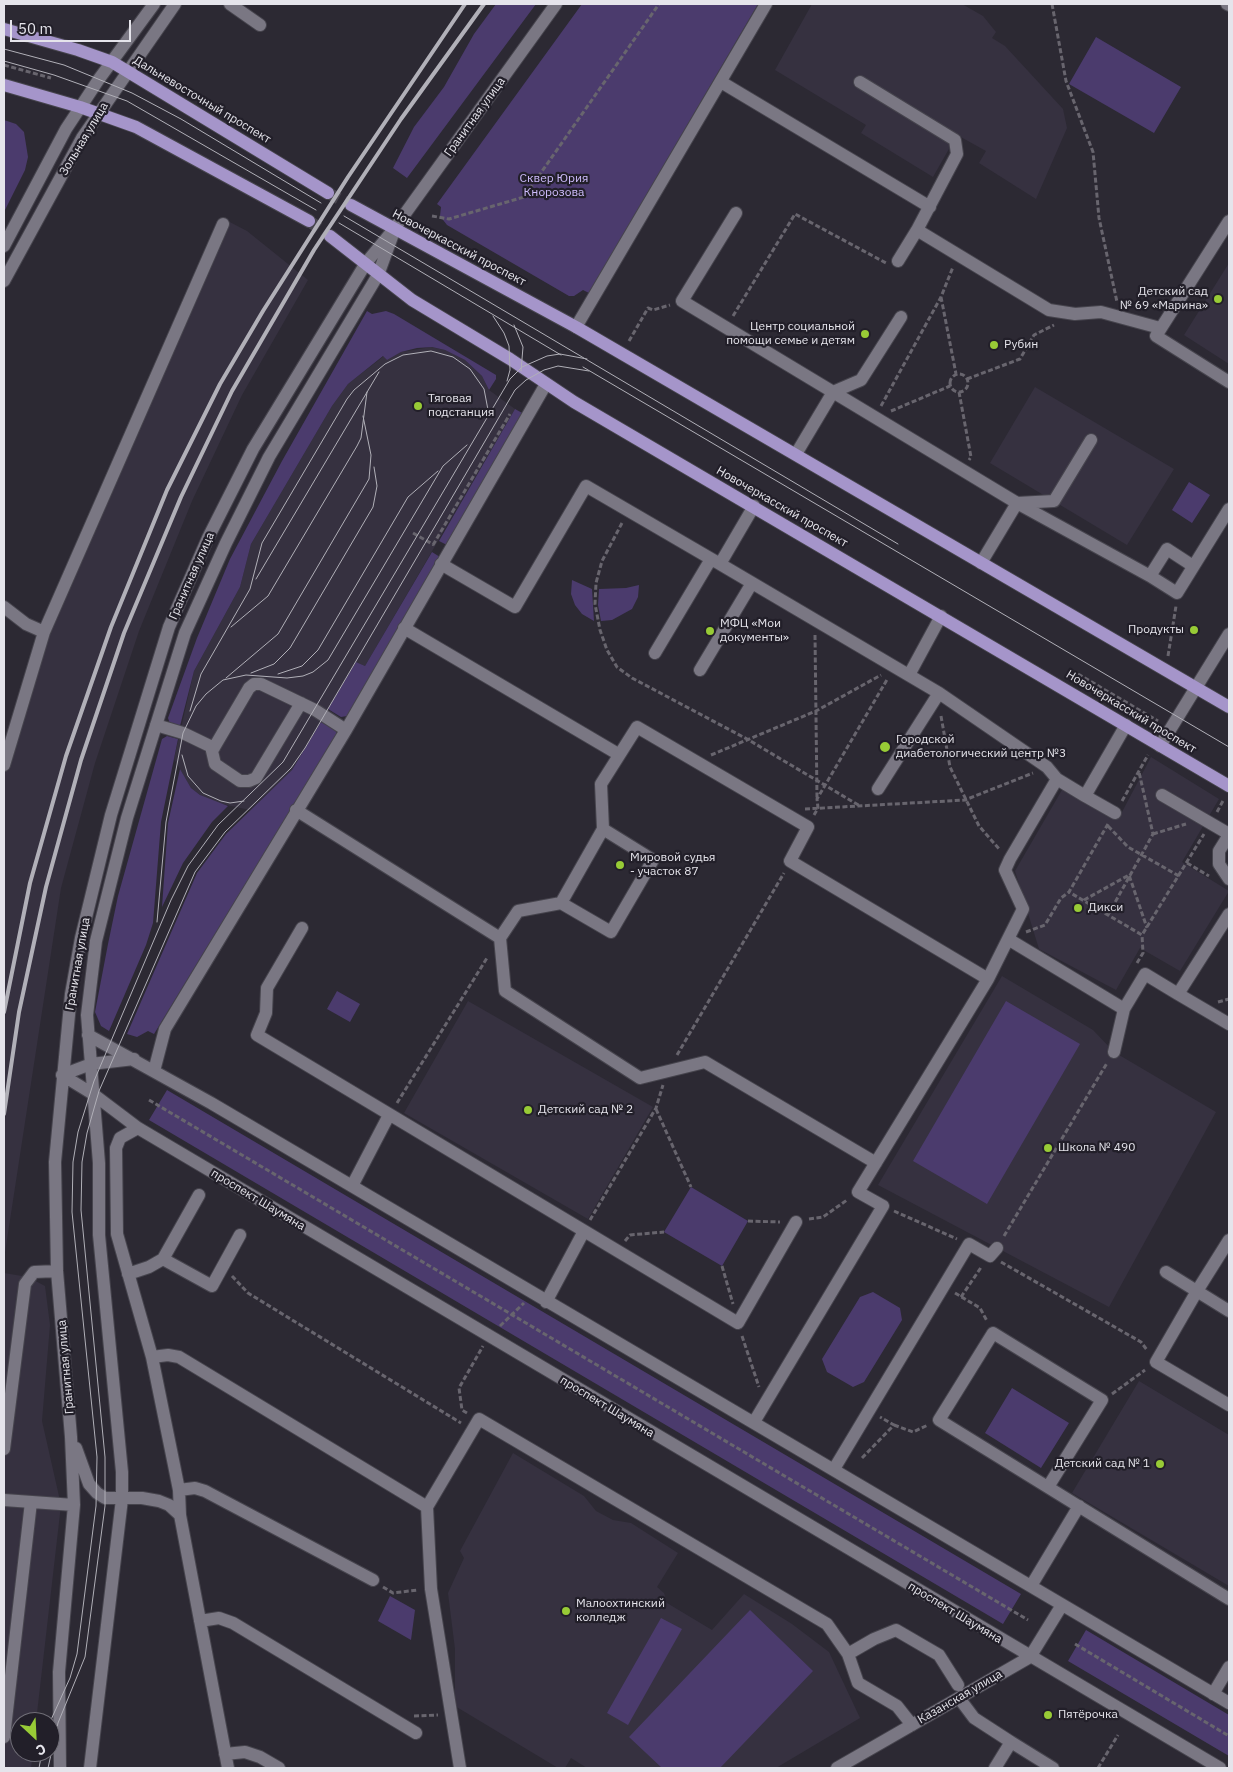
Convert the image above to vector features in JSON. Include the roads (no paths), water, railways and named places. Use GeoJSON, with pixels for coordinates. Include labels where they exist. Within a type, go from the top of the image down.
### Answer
{"type":"FeatureCollection","features":[{"type":"Feature","properties":{"kind":"main road","name":"Дальневосточный проспект"},"geometry":{"type":"LineString","coordinates":[[4,29],[78,50],[128,70],[325,191]]}},
{"type":"Feature","properties":{"kind":"main road"},"geometry":{"type":"LineString","coordinates":[[4,85],[80,107],[136,127],[307,220]]}},
{"type":"Feature","properties":{"kind":"main road","name":"Новочеркасский проспект"},"geometry":{"type":"LineString","coordinates":[[351,205],[576,327],[1229,707]]}},
{"type":"Feature","properties":{"kind":"main road","name":"Новочеркасский проспект"},"geometry":{"type":"LineString","coordinates":[[330,236],[412,300],[510,358],[546,384],[1229,785]]}},
{"type":"Feature","properties":{"kind":"street","name":"Зольная улица"},"geometry":{"type":"LineString","coordinates":[[4,246],[80,107],[154,4]]}},
{"type":"Feature","properties":{"kind":"street","name":"Зольная улица"},"geometry":{"type":"LineString","coordinates":[[4,281],[98,113],[175,4]]}},
{"type":"Feature","properties":{"kind":"street"},"geometry":{"type":"LineString","coordinates":[[230,4],[260,25]]}},
{"type":"Feature","properties":{"kind":"street","name":"Гранитная улица"},"geometry":{"type":"LineString","coordinates":[[60,1768],[59,1672],[74,1506],[71,1437],[57,1271],[55,1162],[71,994],[81,938],[111,815],[169,627],[208,538],[253,449],[366,263],[394,229],[556,4]]}},
{"type":"Feature","properties":{"kind":"street"},"geometry":{"type":"LineString","coordinates":[[576,327],[766,4]]}},
{"type":"Feature","properties":{"kind":"street"},"geometry":{"type":"LineString","coordinates":[[721,82],[930,207]]}},
{"type":"Feature","properties":{"kind":"street"},"geometry":{"type":"LineString","coordinates":[[860,82],[954,140],[957,154],[930,207],[898,261]]}},
{"type":"Feature","properties":{"kind":"street"},"geometry":{"type":"LineString","coordinates":[[736,213],[682,301],[875,418],[1017,503],[1150,576],[1176,593],[1229,509]]}},
{"type":"Feature","properties":{"kind":"street"},"geometry":{"type":"LineString","coordinates":[[1229,221],[1156,336],[1229,382]]}},
{"type":"Feature","properties":{"kind":"street"},"geometry":{"type":"LineString","coordinates":[[4,765],[44,632],[223,224]]}},
{"type":"Feature","properties":{"kind":"street","name":"Гранитная улица"},"geometry":{"type":"LineString","coordinates":[[90,1768],[122,1499],[122,1472],[100,1235],[99,1163],[88,1035],[88,997],[96,941],[127,818],[185,633],[226,543],[269,457],[378,275],[394,229]]}},
{"type":"Feature","properties":{"kind":"street"},"geometry":{"type":"LineString","coordinates":[[917,230],[1049,310],[1075,314],[1101,312],[1160,328]]}},
{"type":"Feature","properties":{"kind":"street"},"geometry":{"type":"LineString","coordinates":[[796,454],[833,392],[861,380],[901,318]]}},
{"type":"Feature","properties":{"kind":"street"},"geometry":{"type":"LineString","coordinates":[[154,1071],[165,1029],[346,730],[546,384]]}},
{"type":"Feature","properties":{"kind":"street"},"geometry":{"type":"LineString","coordinates":[[1017,503],[1054,501],[1091,440]]}},
{"type":"Feature","properties":{"kind":"street"},"geometry":{"type":"LineString","coordinates":[[442,564],[515,607],[586,486],[940,693],[1047,767],[1057,779],[1115,813]]}},
{"type":"Feature","properties":{"kind":"street"},"geometry":{"type":"LineString","coordinates":[[980,563],[1017,503]]}},
{"type":"Feature","properties":{"kind":"street"},"geometry":{"type":"LineString","coordinates":[[655,653],[754,506]]}},
{"type":"Feature","properties":{"kind":"street"},"geometry":{"type":"LineString","coordinates":[[1150,576],[1167,549],[1193,566]]}},
{"type":"Feature","properties":{"kind":"street"},"geometry":{"type":"LineString","coordinates":[[700,670],[752,583]]}},
{"type":"Feature","properties":{"kind":"street"},"geometry":{"type":"LineString","coordinates":[[4,606],[26,624],[44,632]]}},
{"type":"Feature","properties":{"kind":"street"},"geometry":{"type":"LineString","coordinates":[[909,675],[941,616]]}},
{"type":"Feature","properties":{"kind":"street"},"geometry":{"type":"LineString","coordinates":[[404,628],[618,754]]}},
{"type":"Feature","properties":{"kind":"street"},"geometry":{"type":"LineString","coordinates":[[1160,746],[1229,634]]}},
{"type":"Feature","properties":{"kind":"street"},"geometry":{"type":"LineString","coordinates":[[301,703],[256,778],[249,781],[240,781],[215,764],[212,756],[214,748],[249,688],[254,684],[260,684],[301,703],[346,730]]}},
{"type":"Feature","properties":{"kind":"street"},"geometry":{"type":"LineString","coordinates":[[878,790],[940,693]]}},
{"type":"Feature","properties":{"kind":"street"},"geometry":{"type":"LineString","coordinates":[[156,725],[183,733],[214,748]]}},
{"type":"Feature","properties":{"kind":"street"},"geometry":{"type":"LineString","coordinates":[[1085,796],[1126,725]]}},
{"type":"Feature","properties":{"kind":"street"},"geometry":{"type":"LineString","coordinates":[[561,903],[604,829],[601,784],[618,754],[637,727],[808,827],[790,861],[988,979]]}},
{"type":"Feature","properties":{"kind":"street"},"geometry":{"type":"LineString","coordinates":[[754,1422],[883,1206],[858,1192],[988,979],[1024,909],[1005,870],[1057,779]]}},
{"type":"Feature","properties":{"kind":"street"},"geometry":{"type":"LineString","coordinates":[[1162,796],[1229,834],[1219,851],[1219,864],[1229,879]]}},
{"type":"Feature","properties":{"kind":"street"},"geometry":{"type":"LineString","coordinates":[[296,810],[500,938]]}},
{"type":"Feature","properties":{"kind":"street"},"geometry":{"type":"LineString","coordinates":[[604,829],[653,860],[611,932],[561,903],[518,911],[500,938],[505,991],[640,1078],[705,1062],[876,1163]]}},
{"type":"Feature","properties":{"kind":"street"},"geometry":{"type":"LineString","coordinates":[[1178,994],[1229,914]]}},
{"type":"Feature","properties":{"kind":"street"},"geometry":{"type":"LineString","coordinates":[[302,928],[267,988],[266,1013],[257,1035],[738,1323],[796,1222]]}},
{"type":"Feature","properties":{"kind":"street"},"geometry":{"type":"LineString","coordinates":[[1008,939],[1124,1009]]}},
{"type":"Feature","properties":{"kind":"street"},"geometry":{"type":"LineString","coordinates":[[1114,1052],[1124,1009],[1145,974],[1229,1024]]}},
{"type":"Feature","properties":{"kind":"street"},"geometry":{"type":"LineString","coordinates":[[88,1035],[134,1059],[352,1186],[1229,1703]]}},
{"type":"Feature","properties":{"kind":"street"},"geometry":{"type":"LineString","coordinates":[[62,1074],[91,1064],[134,1059]]}},
{"type":"Feature","properties":{"kind":"street","name":"проспект Шаумяна"},"geometry":{"type":"LineString","coordinates":[[62,1074],[93,1094],[138,1128],[1220,1768]]}},
{"type":"Feature","properties":{"kind":"street"},"geometry":{"type":"LineString","coordinates":[[352,1186],[389,1115]]}},
{"type":"Feature","properties":{"kind":"street"},"geometry":{"type":"LineString","coordinates":[[138,1128],[120,1138],[116,1148],[117,1234],[152,1358],[179,1490],[180,1515],[228,1768]]}},
{"type":"Feature","properties":{"kind":"street"},"geometry":{"type":"LineString","coordinates":[[128,1274],[149,1267],[163,1258],[199,1195]]}},
{"type":"Feature","properties":{"kind":"street"},"geometry":{"type":"LineString","coordinates":[[546,1302],[584,1231]]}},
{"type":"Feature","properties":{"kind":"street"},"geometry":{"type":"LineString","coordinates":[[100,1235],[117,1234]]}},
{"type":"Feature","properties":{"kind":"street"},"geometry":{"type":"LineString","coordinates":[[163,1258],[212,1286],[240,1235]]}},
{"type":"Feature","properties":{"kind":"street"},"geometry":{"type":"LineString","coordinates":[[1229,1240],[1196,1291],[1156,1362],[1229,1405]]}},
{"type":"Feature","properties":{"kind":"street"},"geometry":{"type":"LineString","coordinates":[[834,1469],[969,1244],[994,1252]]}},
{"type":"Feature","properties":{"kind":"street"},"geometry":{"type":"LineString","coordinates":[[4,1449],[25,1284],[28,1277],[34,1272],[57,1271]]}},
{"type":"Feature","properties":{"kind":"street"},"geometry":{"type":"LineString","coordinates":[[1166,1272],[1229,1311]]}},
{"type":"Feature","properties":{"kind":"street"},"geometry":{"type":"LineString","coordinates":[[1048,1487],[1102,1400],[993,1333],[939,1420],[1229,1599]]}},
{"type":"Feature","properties":{"kind":"street"},"geometry":{"type":"LineString","coordinates":[[152,1358],[168,1355],[179,1357],[427,1507]]}},
{"type":"Feature","properties":{"kind":"street"},"geometry":{"type":"LineString","coordinates":[[460,1768],[431,1589],[427,1507],[479,1419],[827,1624],[848,1654],[858,1683],[897,1706],[912,1725]]}},
{"type":"Feature","properties":{"kind":"street"},"geometry":{"type":"LineString","coordinates":[[71,1437],[89,1484],[97,1494],[106,1498],[159,1501],[180,1515]]}},
{"type":"Feature","properties":{"kind":"street"},"geometry":{"type":"LineString","coordinates":[[179,1490],[195,1488],[205,1491],[373,1580]]}},
{"type":"Feature","properties":{"kind":"street"},"geometry":{"type":"LineString","coordinates":[[4,1500],[74,1506]]}},
{"type":"Feature","properties":{"kind":"street"},"geometry":{"type":"LineString","coordinates":[[4,1737],[31,1502]]}},
{"type":"Feature","properties":{"kind":"street"},"geometry":{"type":"LineString","coordinates":[[1031,1586],[1079,1506]]}},
{"type":"Feature","properties":{"kind":"street","name":"Казанская улица"},"geometry":{"type":"LineString","coordinates":[[837,1768],[912,1725],[958,1692],[1030,1657],[1062,1605]]}},
{"type":"Feature","properties":{"kind":"street"},"geometry":{"type":"LineString","coordinates":[[200,1622],[219,1618],[233,1623],[416,1733]]}},
{"type":"Feature","properties":{"kind":"street"},"geometry":{"type":"LineString","coordinates":[[848,1654],[874,1639],[896,1630],[940,1655],[958,1692],[974,1718],[1053,1768]]}},
{"type":"Feature","properties":{"kind":"street"},"geometry":{"type":"LineString","coordinates":[[1213,1694],[1229,1668]]}},
{"type":"Feature","properties":{"kind":"street"},"geometry":{"type":"LineString","coordinates":[[995,1768],[1011,1742]]}},
{"type":"Feature","properties":{"kind":"street"},"geometry":{"type":"LineString","coordinates":[[225,1754],[245,1752],[260,1757],[279,1768]]}},
{"type":"Feature","properties":{"kind":"tunnel"},"geometry":{"type":"LineString","coordinates":[[328,193],[351,205]]}},
{"type":"Feature","properties":{"kind":"tunnel"},"geometry":{"type":"LineString","coordinates":[[309,221],[330,236]]}},
{"type":"Feature","properties":{"kind":"tram line"},"geometry":{"type":"LineString","coordinates":[[4,49],[64,65],[132,93],[181,119],[321,203]]}},
{"type":"Feature","properties":{"kind":"tram line"},"geometry":{"type":"LineString","coordinates":[[4,61],[54,75],[127,101],[316,210]]}},
{"type":"Feature","properties":{"kind":"tram line"},"geometry":{"type":"LineString","coordinates":[[344,216],[898,544]]}},
{"type":"Feature","properties":{"kind":"tram line"},"geometry":{"type":"LineString","coordinates":[[339,223],[561,355]]}},
{"type":"Feature","properties":{"kind":"tram line"},"geometry":{"type":"LineString","coordinates":[[493,316],[504,333],[509,346],[510,370],[507,381]]}},
{"type":"Feature","properties":{"kind":"tram line"},"geometry":{"type":"LineString","coordinates":[[514,325],[523,347],[521,371]]}},
{"type":"Feature","properties":{"kind":"tram line"},"geometry":{"type":"LineString","coordinates":[[190,711],[201,674],[250,589],[262,543],[354,390],[385,364],[403,355],[431,351],[453,357],[470,369],[484,389],[489,415]]}},
{"type":"Feature","properties":{"kind":"tram line"},"geometry":{"type":"LineString","coordinates":[[55,1712],[70,1678],[77,1654],[96,1506],[97,1457],[72,1212],[73,1162],[78,1132],[94,1081],[171,900],[188,866],[218,825],[283,762],[510,379],[522,367],[547,356],[560,354],[587,359]]}},
{"type":"Feature","properties":{"kind":"tram line"},"geometry":{"type":"LineString","coordinates":[[48,1768],[58,1723],[85,1657],[105,1506],[105,1457],[81,1210],[82,1162],[87,1133],[99,1091],[195,872],[225,832],[291,768],[305,748],[515,390],[526,380],[544,370],[558,366],[589,371]]}},
{"type":"Feature","properties":{"kind":"tram line"},"geometry":{"type":"LineString","coordinates":[[583,367],[1229,747]]}},
{"type":"Feature","properties":{"kind":"tram line"},"geometry":{"type":"LineString","coordinates":[[256,579],[379,372]]}},
{"type":"Feature","properties":{"kind":"tram line"},"geometry":{"type":"LineString","coordinates":[[231,627],[268,596],[357,446],[361,438],[367,392]]}},
{"type":"Feature","properties":{"kind":"tram line"},"geometry":{"type":"LineString","coordinates":[[226,678],[278,634],[369,479],[371,455],[363,416]]}},
{"type":"Feature","properties":{"kind":"tram line"},"geometry":{"type":"LineString","coordinates":[[157,922],[166,822],[183,733],[196,706],[206,694],[223,680],[246,675],[287,678],[303,676],[313,672],[328,660],[443,466],[467,445]]}},
{"type":"Feature","properties":{"kind":"tram line"},"geometry":{"type":"LineString","coordinates":[[251,673],[274,664],[290,648],[373,507],[377,486],[374,467]]}},
{"type":"Feature","properties":{"kind":"tram line"},"geometry":{"type":"LineString","coordinates":[[278,674],[302,666],[318,650],[408,497],[438,471]]}},
{"type":"Feature","properties":{"kind":"tram line"},"geometry":{"type":"LineString","coordinates":[[182,755],[188,776],[203,793],[230,803],[244,801]]}},
{"type":"Feature","properties":{"kind":"tram line"},"geometry":{"type":"LineString","coordinates":[[39,1768],[40,1762]]}},
{"type":"Feature","properties":{"kind":"railway"},"geometry":{"type":"LineString","coordinates":[[4,1012],[30,883],[66,756],[111,627],[167,490],[220,384],[263,311],[348,177],[465,4]]}},
{"type":"Feature","properties":{"kind":"railway"},"geometry":{"type":"LineString","coordinates":[[4,1114],[19,1012],[46,887],[81,760],[124,633],[181,497],[232,391],[314,250],[401,119],[484,4]]}},
{"type":"Feature","properties":{"kind":"place","name":"Детский сад № 69 «Марина»"},"geometry":{"type":"Point","coordinates":[1218,299]}},
{"type":"Feature","properties":{"kind":"place","name":"Центр социальной помощи семье и детям"},"geometry":{"type":"Point","coordinates":[865,334]}},
{"type":"Feature","properties":{"kind":"place","name":"Рубин"},"geometry":{"type":"Point","coordinates":[994,345]}},
{"type":"Feature","properties":{"kind":"place","name":"Тяговая подстанция"},"geometry":{"type":"Point","coordinates":[418,406]}},
{"type":"Feature","properties":{"kind":"place","name":"Продукты"},"geometry":{"type":"Point","coordinates":[1194,630]}},
{"type":"Feature","properties":{"kind":"place","name":"МФЦ «Мои документы»"},"geometry":{"type":"Point","coordinates":[710,631]}},
{"type":"Feature","properties":{"kind":"place","name":"Городской диабетологический центр №3"},"geometry":{"type":"Point","coordinates":[885,747]}},
{"type":"Feature","properties":{"kind":"place","name":"Мировой судья - участок 87"},"geometry":{"type":"Point","coordinates":[620,865]}},
{"type":"Feature","properties":{"kind":"place","name":"Дикси"},"geometry":{"type":"Point","coordinates":[1078,908]}},
{"type":"Feature","properties":{"kind":"place","name":"Детский сад № 2"},"geometry":{"type":"Point","coordinates":[528,1110]}},
{"type":"Feature","properties":{"kind":"place","name":"Школа № 490"},"geometry":{"type":"Point","coordinates":[1048,1148]}},
{"type":"Feature","properties":{"kind":"place","name":"Детский сад № 1"},"geometry":{"type":"Point","coordinates":[1160,1464]}},
{"type":"Feature","properties":{"kind":"place","name":"Малоохтинский колледж"},"geometry":{"type":"Point","coordinates":[566,1611]}},
{"type":"Feature","properties":{"kind":"place","name":"Пятёрочка"},"geometry":{"type":"Point","coordinates":[1048,1715]}},
{"type":"Feature","properties":{"kind":"park label","name":"Сквер Юрия Кнорозова"},"geometry":{"type":"Point","coordinates":[554,186]}}]}
